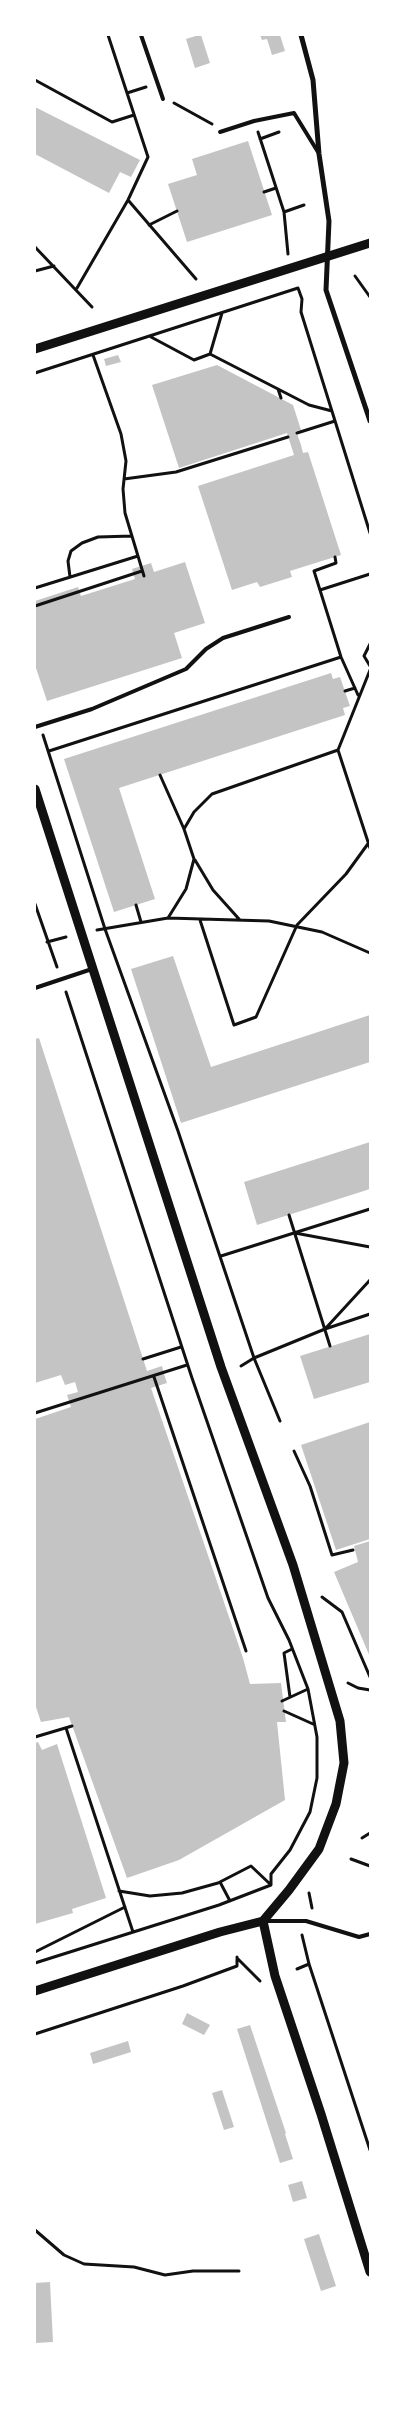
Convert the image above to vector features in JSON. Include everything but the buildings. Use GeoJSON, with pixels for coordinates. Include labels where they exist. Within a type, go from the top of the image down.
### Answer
{"type":"FeatureCollection","features":[{"type":"Feature","properties":{"kind":"street"},"geometry":{"type":"LineString","coordinates":[[301,35],[313,80],[319,154],[329,221],[326,290],[370,421]]}},
{"type":"Feature","properties":{"kind":"street"},"geometry":{"type":"LineString","coordinates":[[35,349],[370,243]]}},
{"type":"Feature","properties":{"kind":"street"},"geometry":{"type":"LineString","coordinates":[[35,789],[221,1367],[293,1564],[340,1721],[344,1763],[336,1804],[319,1849],[263,1921],[220,1932],[35,1991]]}},
{"type":"Feature","properties":{"kind":"street"},"geometry":{"type":"LineString","coordinates":[[263,1921],[275,1976],[321,2114],[370,2272]]}},
{"type":"Feature","properties":{"kind":"lane"},"geometry":{"type":"LineString","coordinates":[[141,35],[163,99]]}},
{"type":"Feature","properties":{"kind":"lane"},"geometry":{"type":"LineString","coordinates":[[220,132],[254,121],[294,113],[319,154]]}},
{"type":"Feature","properties":{"kind":"lane"},"geometry":{"type":"LineString","coordinates":[[35,727],[92,709],[186,669],[206,649],[223,638],[289,617]]}},
{"type":"Feature","properties":{"kind":"lane"},"geometry":{"type":"LineString","coordinates":[[35,988],[93,969]]}},
{"type":"Feature","properties":{"kind":"lane"},"geometry":{"type":"LineString","coordinates":[[263,1921],[306,1921],[359,1937],[370,1934]]}},
{"type":"Feature","properties":{"kind":"path"},"geometry":{"type":"LineString","coordinates":[[76,288],[128,200],[148,157],[108,35]]}},
{"type":"Feature","properties":{"kind":"path"},"geometry":{"type":"LineString","coordinates":[[35,80],[112,122],[134,115]]}},
{"type":"Feature","properties":{"kind":"path"},"geometry":{"type":"LineString","coordinates":[[127,93],[157,83]]}},
{"type":"Feature","properties":{"kind":"path"},"geometry":{"type":"LineString","coordinates":[[163,99],[186,108],[210,123],[220,132]]}},
{"type":"Feature","properties":{"kind":"path"},"geometry":{"type":"LineString","coordinates":[[254,121],[284,212],[288,254]]}},
{"type":"Feature","properties":{"kind":"path"},"geometry":{"type":"LineString","coordinates":[[260,139],[279,132]]}},
{"type":"Feature","properties":{"kind":"path"},"geometry":{"type":"LineString","coordinates":[[264,192],[276,188]]}},
{"type":"Feature","properties":{"kind":"path"},"geometry":{"type":"LineString","coordinates":[[128,200],[196,279]]}},
{"type":"Feature","properties":{"kind":"path"},"geometry":{"type":"LineString","coordinates":[[284,212],[304,204]]}},
{"type":"Feature","properties":{"kind":"path"},"geometry":{"type":"LineString","coordinates":[[149,225],[177,211]]}},
{"type":"Feature","properties":{"kind":"path"},"geometry":{"type":"LineString","coordinates":[[35,246],[92,307]]}},
{"type":"Feature","properties":{"kind":"path"},"geometry":{"type":"LineString","coordinates":[[35,271],[54,266]]}},
{"type":"Feature","properties":{"kind":"path"},"geometry":{"type":"LineString","coordinates":[[355,276],[370,298]]}},
{"type":"Feature","properties":{"kind":"path"},"geometry":{"type":"LineString","coordinates":[[35,373],[298,288],[302,298],[301,312],[370,533]]}},
{"type":"Feature","properties":{"kind":"path"},"geometry":{"type":"LineString","coordinates":[[210,354],[222,313]]}},
{"type":"Feature","properties":{"kind":"path"},"geometry":{"type":"LineString","coordinates":[[150,337],[194,360],[210,354],[309,405],[332,411]]}},
{"type":"Feature","properties":{"kind":"path"},"geometry":{"type":"LineString","coordinates":[[35,606],[143,573],[125,513],[124,480],[126,460],[121,434],[93,355]]}},
{"type":"Feature","properties":{"kind":"path"},"geometry":{"type":"LineString","coordinates":[[278,389],[281,398]]}},
{"type":"Feature","properties":{"kind":"path"},"geometry":{"type":"LineString","coordinates":[[297,433],[335,421]]}},
{"type":"Feature","properties":{"kind":"path"},"geometry":{"type":"LineString","coordinates":[[124,480],[176,472],[288,436]]}},
{"type":"Feature","properties":{"kind":"path"},"geometry":{"type":"LineString","coordinates":[[70,577],[68,561],[71,551],[82,543],[98,537],[132,536]]}},
{"type":"Feature","properties":{"kind":"path"},"geometry":{"type":"LineString","coordinates":[[35,588],[138,556]]}},
{"type":"Feature","properties":{"kind":"path"},"geometry":{"type":"LineString","coordinates":[[335,557],[336,563],[314,570],[341,657],[358,696]]}},
{"type":"Feature","properties":{"kind":"path"},"geometry":{"type":"LineString","coordinates":[[320,590],[370,574]]}},
{"type":"Feature","properties":{"kind":"path"},"geometry":{"type":"LineString","coordinates":[[200,920],[234,1025],[256,1017],[297,925],[346,874],[370,844],[338,750],[370,668],[364,656],[370,644]]}},
{"type":"Feature","properties":{"kind":"path"},"geometry":{"type":"LineString","coordinates":[[49,751],[341,657]]}},
{"type":"Feature","properties":{"kind":"path"},"geometry":{"type":"LineString","coordinates":[[345,692],[355,688]]}},
{"type":"Feature","properties":{"kind":"path"},"geometry":{"type":"LineString","coordinates":[[40,726],[105,929],[221,1256],[254,1358],[280,1421]]}},
{"type":"Feature","properties":{"kind":"path"},"geometry":{"type":"LineString","coordinates":[[184,829],[194,812],[212,794],[338,750]]}},
{"type":"Feature","properties":{"kind":"path"},"geometry":{"type":"LineString","coordinates":[[160,775],[184,829],[194,859],[213,890],[239,919]]}},
{"type":"Feature","properties":{"kind":"path"},"geometry":{"type":"LineString","coordinates":[[168,918],[186,889],[194,859]]}},
{"type":"Feature","properties":{"kind":"path"},"geometry":{"type":"LineString","coordinates":[[35,904],[57,967]]}},
{"type":"Feature","properties":{"kind":"path"},"geometry":{"type":"LineString","coordinates":[[136,906],[141,922]]}},
{"type":"Feature","properties":{"kind":"path"},"geometry":{"type":"LineString","coordinates":[[98,930],[168,918],[200,920],[239,919],[297,925],[322,932],[370,953]]}},
{"type":"Feature","properties":{"kind":"path"},"geometry":{"type":"LineString","coordinates":[[47,942],[66,937]]}},
{"type":"Feature","properties":{"kind":"path"},"geometry":{"type":"LineString","coordinates":[[66,992],[187,1365],[268,1598],[308,1689],[317,1737],[317,1778],[310,1812],[290,1850],[271,1874],[271,1885]]}},
{"type":"Feature","properties":{"kind":"path"},"geometry":{"type":"LineString","coordinates":[[221,1256],[370,1209]]}},
{"type":"Feature","properties":{"kind":"path"},"geometry":{"type":"LineString","coordinates":[[289,1215],[330,1346]]}},
{"type":"Feature","properties":{"kind":"path"},"geometry":{"type":"LineString","coordinates":[[294,1233],[370,1248]]}},
{"type":"Feature","properties":{"kind":"path"},"geometry":{"type":"LineString","coordinates":[[325,1329],[370,1280]]}},
{"type":"Feature","properties":{"kind":"path"},"geometry":{"type":"LineString","coordinates":[[241,1366],[254,1358],[325,1329],[370,1314]]}},
{"type":"Feature","properties":{"kind":"path"},"geometry":{"type":"LineString","coordinates":[[143,1358],[181,1347]]}},
{"type":"Feature","properties":{"kind":"path"},"geometry":{"type":"LineString","coordinates":[[35,1413],[154,1377],[187,1365]]}},
{"type":"Feature","properties":{"kind":"path"},"geometry":{"type":"LineString","coordinates":[[154,1377],[246,1651]]}},
{"type":"Feature","properties":{"kind":"path"},"geometry":{"type":"LineString","coordinates":[[294,1452],[310,1486],[332,1555],[353,1550]]}},
{"type":"Feature","properties":{"kind":"path"},"geometry":{"type":"LineString","coordinates":[[322,1597],[342,1612],[370,1677]]}},
{"type":"Feature","properties":{"kind":"path"},"geometry":{"type":"LineString","coordinates":[[290,1697],[284,1653],[292,1650]]}},
{"type":"Feature","properties":{"kind":"path"},"geometry":{"type":"LineString","coordinates":[[348,1683],[358,1688],[370,1690]]}},
{"type":"Feature","properties":{"kind":"path"},"geometry":{"type":"LineString","coordinates":[[282,1701],[308,1689]]}},
{"type":"Feature","properties":{"kind":"path"},"geometry":{"type":"LineString","coordinates":[[284,1711],[314,1724]]}},
{"type":"Feature","properties":{"kind":"path"},"geometry":{"type":"LineString","coordinates":[[35,1737],[72,1726]]}},
{"type":"Feature","properties":{"kind":"path"},"geometry":{"type":"LineString","coordinates":[[66,1728],[133,1932]]}},
{"type":"Feature","properties":{"kind":"path"},"geometry":{"type":"LineString","coordinates":[[362,1838],[370,1832]]}},
{"type":"Feature","properties":{"kind":"path"},"geometry":{"type":"LineString","coordinates":[[351,1859],[370,1866]]}},
{"type":"Feature","properties":{"kind":"path"},"geometry":{"type":"LineString","coordinates":[[119,1891],[150,1896],[182,1893],[220,1882],[251,1866],[271,1885]]}},
{"type":"Feature","properties":{"kind":"path"},"geometry":{"type":"LineString","coordinates":[[220,1882],[230,1901]]}},
{"type":"Feature","properties":{"kind":"path"},"geometry":{"type":"LineString","coordinates":[[35,1963],[230,1901],[271,1885]]}},
{"type":"Feature","properties":{"kind":"path"},"geometry":{"type":"LineString","coordinates":[[308,1893],[312,1908]]}},
{"type":"Feature","properties":{"kind":"path"},"geometry":{"type":"LineString","coordinates":[[35,1952],[125,1907]]}},
{"type":"Feature","properties":{"kind":"path"},"geometry":{"type":"LineString","coordinates":[[302,1935],[309,1964],[370,2150]]}},
{"type":"Feature","properties":{"kind":"path"},"geometry":{"type":"LineString","coordinates":[[35,2034],[183,1986],[237,1966],[237,1957],[260,1981]]}},
{"type":"Feature","properties":{"kind":"path"},"geometry":{"type":"LineString","coordinates":[[297,1969],[309,1964]]}},
{"type":"Feature","properties":{"kind":"path"},"geometry":{"type":"LineString","coordinates":[[35,2230],[64,2254],[84,2264],[134,2267],[165,2274],[193,2271],[239,2271]]}}]}
